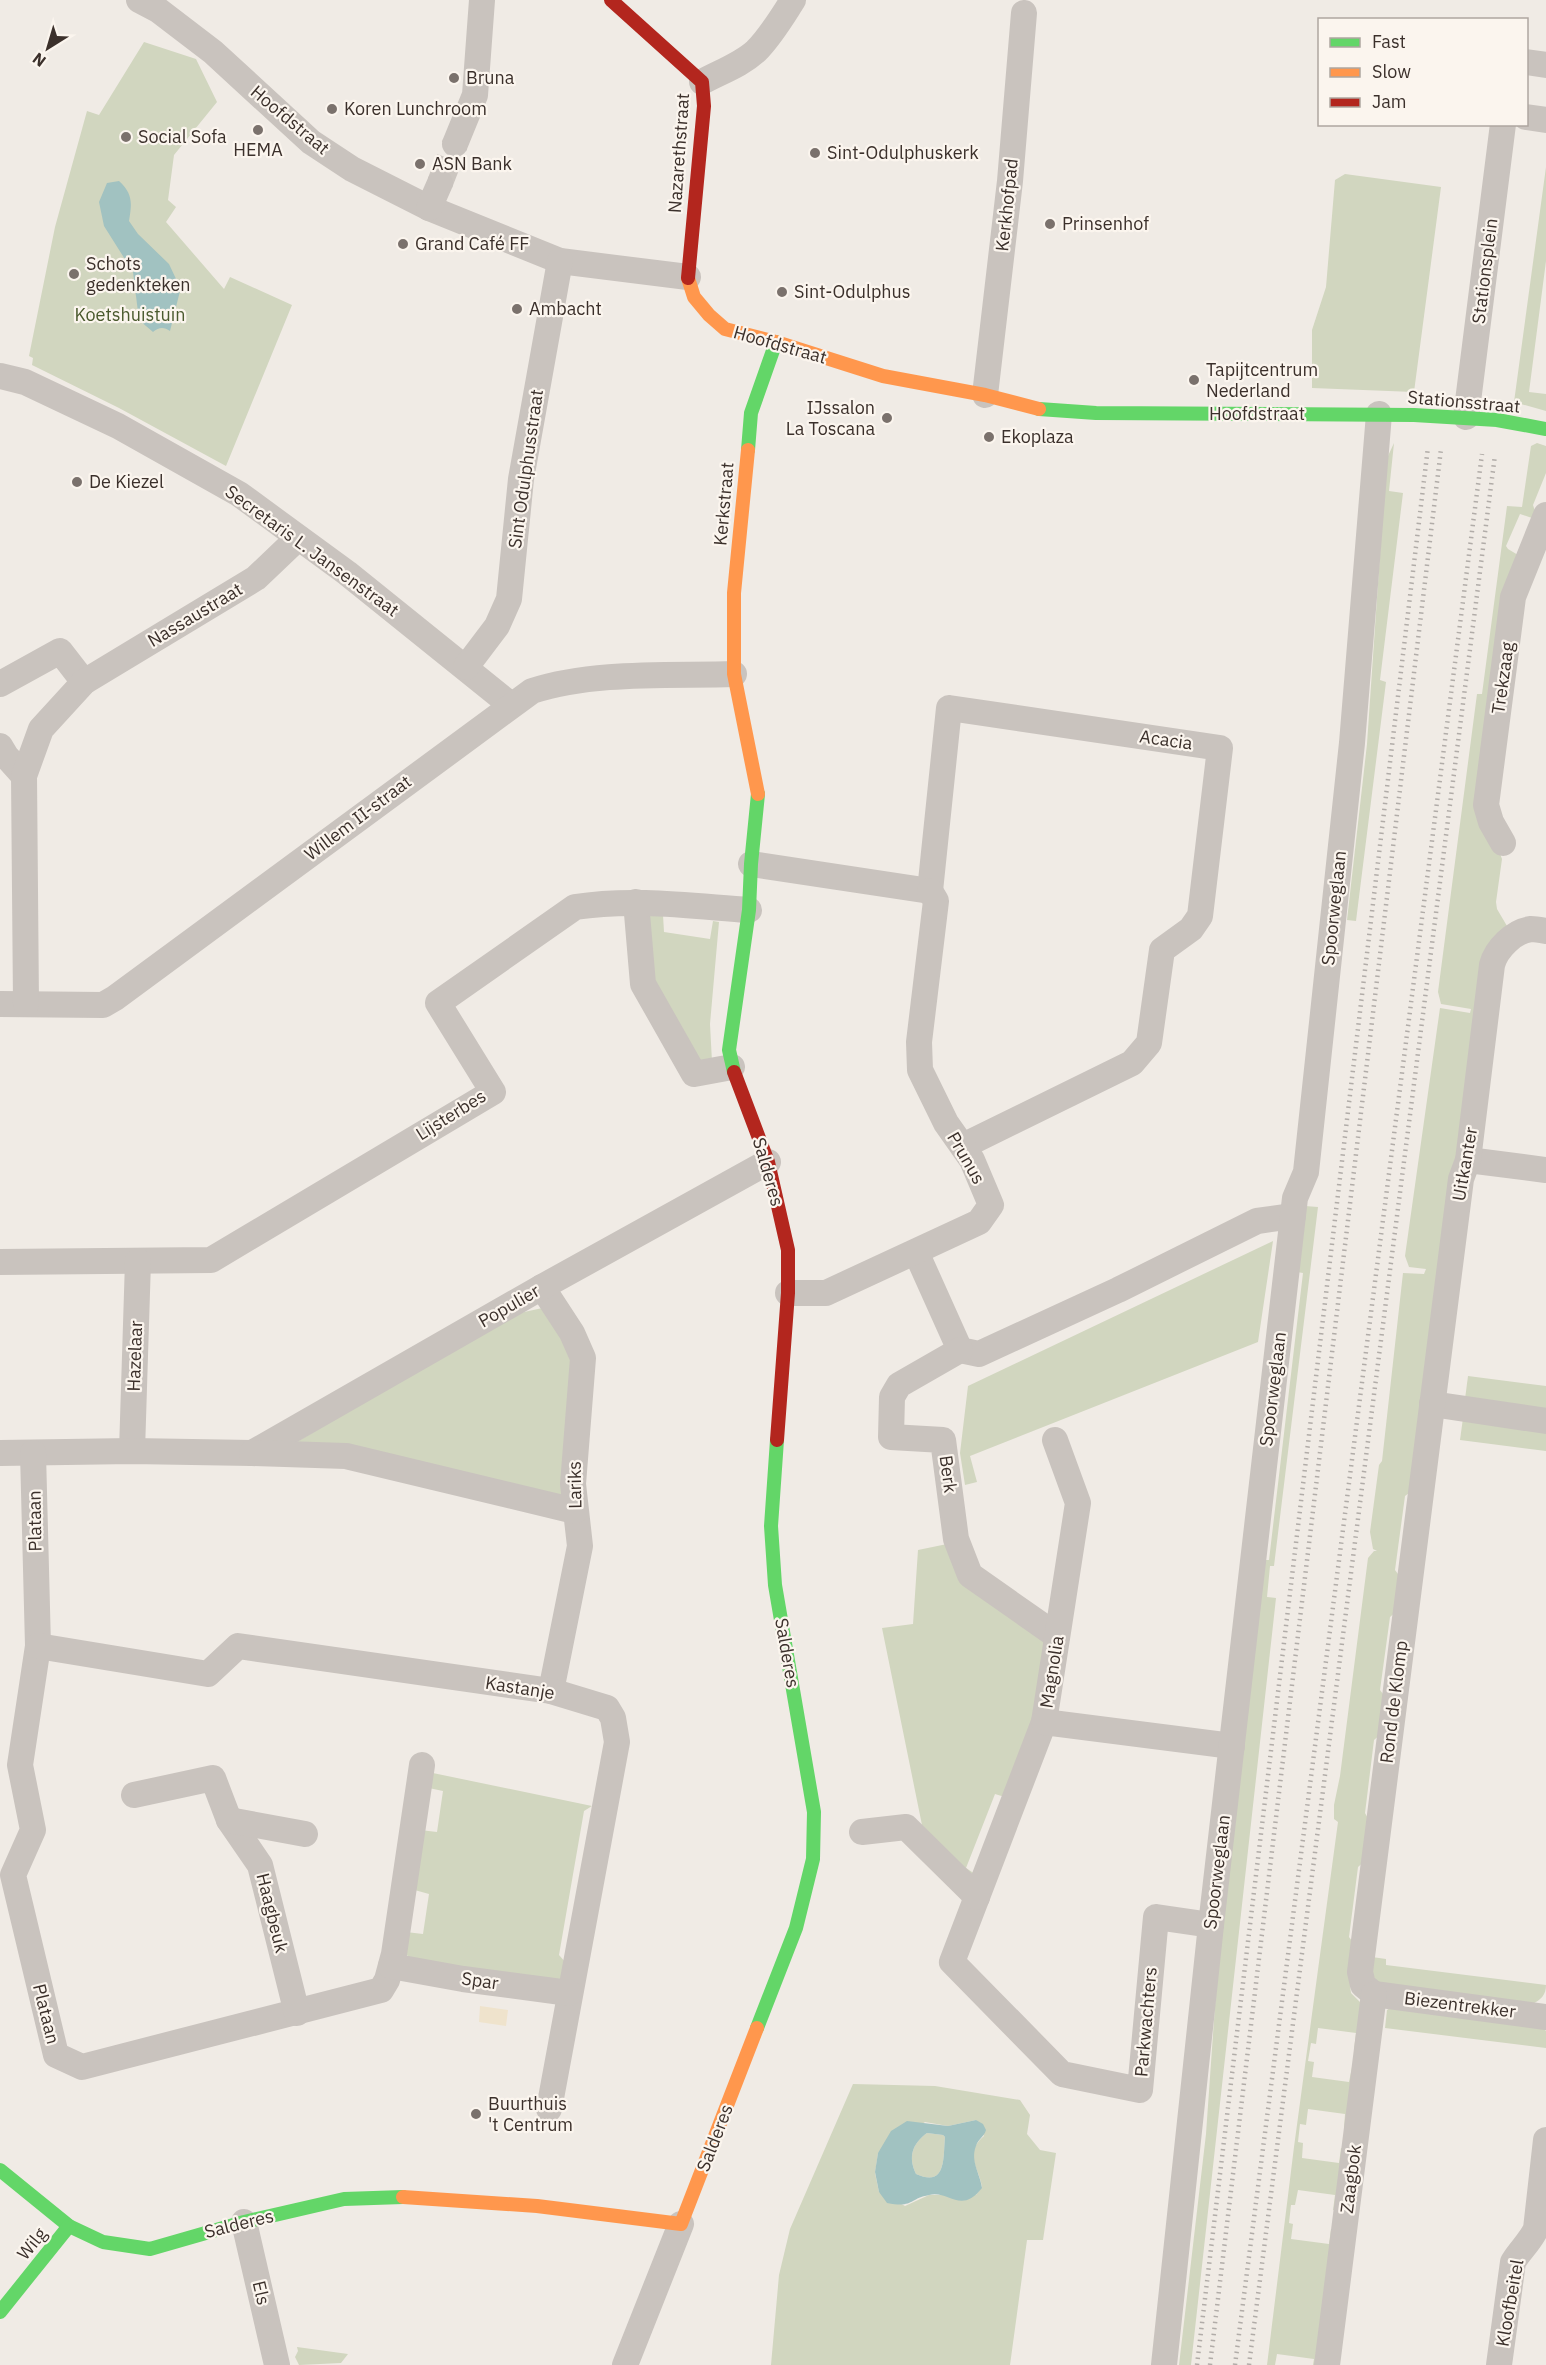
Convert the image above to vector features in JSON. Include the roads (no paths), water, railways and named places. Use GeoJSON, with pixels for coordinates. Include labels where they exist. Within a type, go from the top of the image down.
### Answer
{"type":"FeatureCollection","features":[{"type":"Feature","properties":{"kind":"street"},"geometry":{"type":"LineString","coordinates":[[455,144],[475,95],[482,0]]}},
{"type":"Feature","properties":{"kind":"street","name":"Nazarethstraat"},"geometry":{"type":"LineString","coordinates":[[611,0],[702,82],[704,106],[688,277]]}},
{"type":"Feature","properties":{"kind":"street"},"geometry":{"type":"LineString","coordinates":[[702,82],[756,52],[793,0]]}},
{"type":"Feature","properties":{"kind":"street","name":"Hoofdstraat"},"geometry":{"type":"LineString","coordinates":[[154,3],[213,52],[311,142],[352,169],[429,208],[560,261],[688,277],[694,297],[725,329],[776,342],[883,376],[986,395],[1033,409],[1096,413],[1379,414]]}},
{"type":"Feature","properties":{"kind":"street","name":"Kerkhofpad"},"geometry":{"type":"LineString","coordinates":[[986,395],[1010,181],[1024,14]]}},
{"type":"Feature","properties":{"kind":"street"},"geometry":{"type":"LineString","coordinates":[[1528,62],[1546,65]]}},
{"type":"Feature","properties":{"kind":"street"},"geometry":{"type":"LineString","coordinates":[[1528,117],[1546,120]]}},
{"type":"Feature","properties":{"kind":"street","name":"Stationsplein"},"geometry":{"type":"LineString","coordinates":[[1466,417],[1503,126]]}},
{"type":"Feature","properties":{"kind":"street"},"geometry":{"type":"LineString","coordinates":[[429,208],[440,183]]}},
{"type":"Feature","properties":{"kind":"street","name":"Sint Odulphusstraat"},"geometry":{"type":"LineString","coordinates":[[466,667],[497,626],[509,599],[521,479],[560,261]]}},
{"type":"Feature","properties":{"kind":"street","name":"Kerkstraat"},"geometry":{"type":"LineString","coordinates":[[734,674],[734,594],[751,414],[776,342]]}},
{"type":"Feature","properties":{"kind":"street","name":"Secretaris L. Jansenstraat"},"geometry":{"type":"LineString","coordinates":[[0,376],[25,382],[118,426],[239,494],[347,573],[511,705]]}},
{"type":"Feature","properties":{"kind":"street","name":"Stationsstraat"},"geometry":{"type":"LineString","coordinates":[[1379,414],[1466,417],[1546,429]]}},
{"type":"Feature","properties":{"kind":"street","name":"Spoorweglaan"},"geometry":{"type":"LineString","coordinates":[[1164,2365],[1211,1925],[1295,1198],[1306,1172],[1352,743],[1379,414]]}},
{"type":"Feature","properties":{"kind":"street","name":"Trekzaag"},"geometry":{"type":"LineString","coordinates":[[1503,843],[1491,822],[1486,805],[1490,770],[1513,597],[1546,515]]}},
{"type":"Feature","properties":{"kind":"street","name":"Nassaustraat"},"geometry":{"type":"LineString","coordinates":[[26,1004],[24,776],[41,729],[84,682],[256,578],[298,538]]}},
{"type":"Feature","properties":{"kind":"street"},"geometry":{"type":"LineString","coordinates":[[0,684],[60,651],[84,682]]}},
{"type":"Feature","properties":{"kind":"street","name":"Willem II-straat"},"geometry":{"type":"LineString","coordinates":[[0,1004],[103,1005],[115,998],[532,691],[581,679],[734,674]]}},
{"type":"Feature","properties":{"kind":"street","name":"Salderes"},"geometry":{"type":"LineString","coordinates":[[625,2365],[796,1929],[813,1859],[814,1812],[775,1585],[771,1526],[788,1293],[788,1250],[768,1162],[732,1067],[729,1050],[749,910],[751,864],[759,797],[734,674]]}},
{"type":"Feature","properties":{"kind":"street","name":"Acacia"},"geometry":{"type":"LineString","coordinates":[[930,891],[949,708],[1220,748],[1200,916],[1191,928],[1162,950],[1149,1043],[1132,1063],[963,1146]]}},
{"type":"Feature","properties":{"kind":"street"},"geometry":{"type":"LineString","coordinates":[[0,746],[24,776]]}},
{"type":"Feature","properties":{"kind":"street"},"geometry":{"type":"LineString","coordinates":[[751,864],[930,891]]}},
{"type":"Feature","properties":{"kind":"street","name":"Prunus"},"geometry":{"type":"LineString","coordinates":[[788,1293],[826,1293],[979,1222],[992,1205],[972,1160],[946,1123],[920,1070],[919,1042],[936,900],[930,891]]}},
{"type":"Feature","properties":{"kind":"street"},"geometry":{"type":"LineString","coordinates":[[636,902],[643,984],[666,1028],[694,1074],[732,1067]]}},
{"type":"Feature","properties":{"kind":"street","name":"Lijsterbes"},"geometry":{"type":"LineString","coordinates":[[0,1262],[211,1260],[493,1092],[438,1003],[575,907],[636,902],[749,910]]}},
{"type":"Feature","properties":{"kind":"street","name":"Uitkanter"},"geometry":{"type":"LineString","coordinates":[[1432,1404],[1461,1179],[1468,1160],[1492,965],[1500,948],[1518,933],[1531,929],[1546,931]]}},
{"type":"Feature","properties":{"kind":"street"},"geometry":{"type":"LineString","coordinates":[[1468,1160],[1546,1170]]}},
{"type":"Feature","properties":{"kind":"street","name":"Populier"},"geometry":{"type":"LineString","coordinates":[[252,1453],[542,1287],[768,1162]]}},
{"type":"Feature","properties":{"kind":"street","name":"Berk"},"geometry":{"type":"LineString","coordinates":[[1057,1636],[970,1575],[956,1539],[943,1440],[891,1437],[891,1397],[899,1385],[960,1350],[979,1354],[1118,1290],[1257,1221],[1293,1216]]}},
{"type":"Feature","properties":{"kind":"street"},"geometry":{"type":"LineString","coordinates":[[916,1252],[960,1350]]}},
{"type":"Feature","properties":{"kind":"street","name":"Hazelaar"},"geometry":{"type":"LineString","coordinates":[[132,1451],[138,1261]]}},
{"type":"Feature","properties":{"kind":"street","name":"Lariks"},"geometry":{"type":"LineString","coordinates":[[542,1287],[572,1333],[583,1358],[573,1484],[574,1511],[580,1546],[551,1691]]}},
{"type":"Feature","properties":{"kind":"street"},"geometry":{"type":"LineString","coordinates":[[1432,1404],[1546,1421]]}},
{"type":"Feature","properties":{"kind":"street","name":"Rond de Klomp"},"geometry":{"type":"LineString","coordinates":[[1374,1994],[1363,1985],[1360,1972],[1432,1404]]}},
{"type":"Feature","properties":{"kind":"street","name":"Magnolia"},"geometry":{"type":"LineString","coordinates":[[952,1962],[1044,1722],[1078,1503],[1056,1440]]}},
{"type":"Feature","properties":{"kind":"street"},"geometry":{"type":"LineString","coordinates":[[0,1453],[132,1451],[346,1456],[574,1511]]}},
{"type":"Feature","properties":{"kind":"street","name":"Plataan"},"geometry":{"type":"LineString","coordinates":[[33,1453],[38,1646],[20,1765],[33,1830],[13,1875],[56,2055],[82,2067],[381,1990],[391,1966],[422,1765]]}},
{"type":"Feature","properties":{"kind":"street","name":"Kastanje"},"geometry":{"type":"LineString","coordinates":[[38,1646],[208,1674],[238,1646],[551,1691],[607,1708],[613,1718],[617,1742],[549,2109]]}},
{"type":"Feature","properties":{"kind":"street"},"geometry":{"type":"LineString","coordinates":[[1044,1722],[1232,1746]]}},
{"type":"Feature","properties":{"kind":"street","name":"Haagbeuk"},"geometry":{"type":"LineString","coordinates":[[134,1795],[213,1778],[229,1820],[260,1865],[297,2013]]}},
{"type":"Feature","properties":{"kind":"street"},"geometry":{"type":"LineString","coordinates":[[229,1820],[305,1834]]}},
{"type":"Feature","properties":{"kind":"street"},"geometry":{"type":"LineString","coordinates":[[862,1832],[906,1827],[977,1897]]}},
{"type":"Feature","properties":{"kind":"street","name":"Parkwachters"},"geometry":{"type":"LineString","coordinates":[[952,1962],[1062,2074],[1140,2090],[1156,1917],[1211,1925]]}},
{"type":"Feature","properties":{"kind":"street","name":"Spar"},"geometry":{"type":"LineString","coordinates":[[391,1966],[463,1979],[569,1993]]}},
{"type":"Feature","properties":{"kind":"street","name":"Biezentrekker"},"geometry":{"type":"LineString","coordinates":[[1374,1994],[1546,2017]]}},
{"type":"Feature","properties":{"kind":"street","name":"Zaagbok"},"geometry":{"type":"LineString","coordinates":[[1327,2365],[1374,1994]]}},
{"type":"Feature","properties":{"kind":"street","name":"Kloofbeitel"},"geometry":{"type":"LineString","coordinates":[[1499,2365],[1513,2262],[1519,2250],[1532,2238],[1536,2229],[1546,2140]]}},
{"type":"Feature","properties":{"kind":"street","name":"Salderes"},"geometry":{"type":"LineString","coordinates":[[0,2170],[69,2226],[103,2242],[150,2249],[244,2222],[344,2199],[392,2196],[537,2206],[681,2224]]}},
{"type":"Feature","properties":{"kind":"street","name":"Els"},"geometry":{"type":"LineString","coordinates":[[244,2222],[277,2365]]}},
{"type":"Feature","properties":{"kind":"street","name":"Wilg"},"geometry":{"type":"LineString","coordinates":[[0,2312],[69,2226]]}},
{"type":"Feature","properties":{"kind":"water"},"geometry":{"type":"Polygon","coordinates":[[[119,181],[127,190],[130,199],[129,221],[138,234],[169,264],[177,281],[180,291],[170,331],[162,328],[153,332],[139,320],[133,272],[104,226],[99,202],[107,183],[119,181]]]}},
{"type":"Feature","properties":{"kind":"water"},"geometry":{"type":"Polygon","coordinates":[[[976,2120],[983,2124],[986,2130],[974,2151],[982,2188],[968,2200],[955,2200],[936,2194],[907,2204],[887,2203],[879,2192],[875,2172],[878,2153],[891,2131],[907,2121],[948,2126],[976,2120]],[[927,2133],[915,2146],[912,2162],[916,2174],[933,2177],[938,2174],[943,2161],[945,2137],[927,2133]]]}},
{"type":"Feature","properties":{"kind":"tunnel"},"geometry":{"type":"LineString","coordinates":[[440,183],[455,144]]}},
{"type":"Feature","properties":{"kind":"railway"},"geometry":{"type":"LineString","coordinates":[[1197,2365],[1428,447]]}},
{"type":"Feature","properties":{"kind":"railway"},"geometry":{"type":"LineString","coordinates":[[1210,2365],[1441,449]]}},
{"type":"Feature","properties":{"kind":"railway"},"geometry":{"type":"LineString","coordinates":[[1235,2365],[1482,454]]}},
{"type":"Feature","properties":{"kind":"railway"},"geometry":{"type":"LineString","coordinates":[[1249,2365],[1495,455]]}},
{"type":"Feature","properties":{"kind":"place","name":"Bruna"},"geometry":{"type":"Point","coordinates":[454,78]}},
{"type":"Feature","properties":{"kind":"place","name":"Koren Lunchroom"},"geometry":{"type":"Point","coordinates":[332,109]}},
{"type":"Feature","properties":{"kind":"place","name":"HEMA"},"geometry":{"type":"Point","coordinates":[258,130]}},
{"type":"Feature","properties":{"kind":"place","name":"Social Sofa"},"geometry":{"type":"Point","coordinates":[126,137]}},
{"type":"Feature","properties":{"kind":"place","name":"Sint-Odulphuskerk"},"geometry":{"type":"Point","coordinates":[815,153]}},
{"type":"Feature","properties":{"kind":"place","name":"ASN Bank"},"geometry":{"type":"Point","coordinates":[420,164]}},
{"type":"Feature","properties":{"kind":"place","name":"Prinsenhof"},"geometry":{"type":"Point","coordinates":[1050,224]}},
{"type":"Feature","properties":{"kind":"place","name":"Grand Café FF"},"geometry":{"type":"Point","coordinates":[403,244]}},
{"type":"Feature","properties":{"kind":"place","name":"Schots gedenkteken"},"geometry":{"type":"Point","coordinates":[74,274]}},
{"type":"Feature","properties":{"kind":"place","name":"Sint-Odulphus"},"geometry":{"type":"Point","coordinates":[782,292]}},
{"type":"Feature","properties":{"kind":"place","name":"Ambacht"},"geometry":{"type":"Point","coordinates":[517,309]}},
{"type":"Feature","properties":{"kind":"place","name":"Tapijtcentrum Nederland"},"geometry":{"type":"Point","coordinates":[1194,380]}},
{"type":"Feature","properties":{"kind":"place","name":"IJssalon La Toscana"},"geometry":{"type":"Point","coordinates":[887,418]}},
{"type":"Feature","properties":{"kind":"place","name":"Ekoplaza"},"geometry":{"type":"Point","coordinates":[989,437]}},
{"type":"Feature","properties":{"kind":"place","name":"De Kiezel"},"geometry":{"type":"Point","coordinates":[77,482]}},
{"type":"Feature","properties":{"kind":"place","name":"Buurthuis 't Centrum"},"geometry":{"type":"Point","coordinates":[476,2114]}},
{"type":"Feature","properties":{"kind":"park label","name":"Koetshuistuin"},"geometry":{"type":"Point","coordinates":[130,315]}}]}
